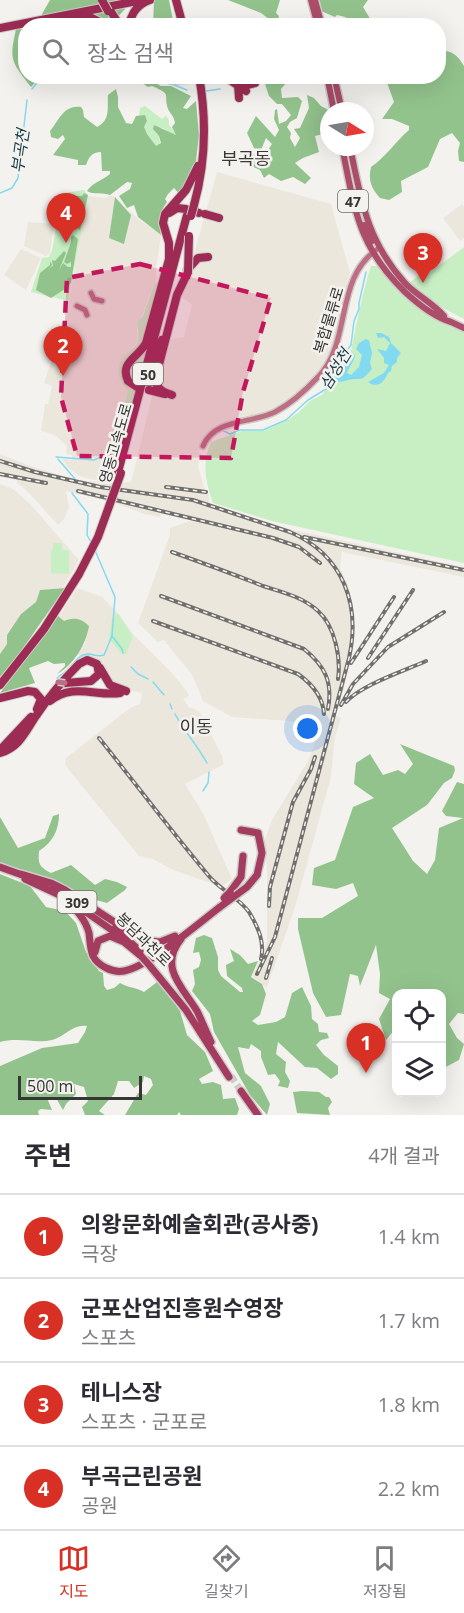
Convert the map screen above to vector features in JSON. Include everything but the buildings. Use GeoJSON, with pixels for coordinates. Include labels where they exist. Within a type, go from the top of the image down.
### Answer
{"type":"FeatureCollection","features":[{"type":"Feature","properties":{"kind":"highway"},"geometry":{"type":"LineString","coordinates":[[103,0],[114,18]]}},
{"type":"Feature","properties":{"kind":"highway"},"geometry":{"type":"LineString","coordinates":[[28,18],[117,0]]}},
{"type":"Feature","properties":{"kind":"highway"},"geometry":{"type":"LineString","coordinates":[[47,18],[142,0]]}},
{"type":"Feature","properties":{"kind":"highway"},"geometry":{"type":"LineString","coordinates":[[131,18],[138,6],[150,0]]}},
{"type":"Feature","properties":{"kind":"highway"},"geometry":{"type":"LineString","coordinates":[[178,0],[183,18]]}},
{"type":"Feature","properties":{"kind":"highway"},"geometry":{"type":"LineString","coordinates":[[53,17],[85,16],[90,18]]}},
{"type":"Feature","properties":{"kind":"highway"},"geometry":{"type":"LineString","coordinates":[[2,25],[18,21]]}},
{"type":"Feature","properties":{"kind":"highway"},"geometry":{"type":"LineString","coordinates":[[2,25],[18,22]]}},
{"type":"Feature","properties":{"kind":"highway","name":"영동고속도로"},"geometry":{"type":"LineString","coordinates":[[193,212],[201,118],[199,84]]}},
{"type":"Feature","properties":{"kind":"highway","name":"영동고속도로"},"geometry":{"type":"LineString","coordinates":[[0,685],[44,629],[78,572],[120,473],[148,368],[170,272],[193,212],[201,175],[205,117],[200,84]]}},
{"type":"Feature","properties":{"kind":"highway"},"geometry":{"type":"LineString","coordinates":[[239,84],[239,98]]}},
{"type":"Feature","properties":{"kind":"highway"},"geometry":{"type":"LineString","coordinates":[[170,272],[170,253],[164,227],[165,214],[186,190],[198,166]]}},
{"type":"Feature","properties":{"kind":"highway"},"geometry":{"type":"LineString","coordinates":[[137,387],[128,381],[125,373],[126,366],[145,346],[170,272],[172,246],[167,217],[173,209],[180,208],[219,218]]}},
{"type":"Feature","properties":{"kind":"highway"},"geometry":{"type":"LineString","coordinates":[[149,390],[172,395],[162,392],[155,380],[177,295],[188,272],[189,236],[193,212]]}},
{"type":"Feature","properties":{"kind":"highway"},"geometry":{"type":"LineString","coordinates":[[148,368],[165,332],[178,283],[198,258],[208,257]]}},
{"type":"Feature","properties":{"kind":"highway","name":"영동고속도로"},"geometry":{"type":"LineString","coordinates":[[0,680],[64,595]]}},
{"type":"Feature","properties":{"kind":"highway"},"geometry":{"type":"LineString","coordinates":[[87,659],[98,663],[110,685],[123,692],[69,693],[53,698],[41,707],[73,668],[82,660],[87,659]]}},
{"type":"Feature","properties":{"kind":"highway"},"geometry":{"type":"LineString","coordinates":[[1,751],[41,707],[79,664],[87,660],[97,664],[99,674],[92,681],[61,684]]}},
{"type":"Feature","properties":{"kind":"highway"},"geometry":{"type":"LineString","coordinates":[[0,698],[28,691],[35,692],[41,699],[41,707]]}},
{"type":"Feature","properties":{"kind":"highway"},"geometry":{"type":"LineString","coordinates":[[142,956],[124,942],[110,936],[98,941],[94,948],[96,957],[105,966],[126,970],[140,964],[221,903],[247,887],[256,874],[262,853],[258,834],[241,830]]}},
{"type":"Feature","properties":{"kind":"highway"},"geometry":{"type":"LineString","coordinates":[[62,896],[85,922],[96,960],[104,967],[124,972],[141,965],[221,903],[241,877],[243,856]]}},
{"type":"Feature","properties":{"kind":"highway","name":"봉담과천로"},"geometry":{"type":"LineString","coordinates":[[0,868],[21,874],[63,893],[112,925],[176,990],[230,1077],[186,1010],[151,965]]}},
{"type":"Feature","properties":{"kind":"highway","name":"봉담과천로"},"geometry":{"type":"LineString","coordinates":[[0,868],[62,896],[121,936],[142,956]]}},
{"type":"Feature","properties":{"kind":"highway"},"geometry":{"type":"LineString","coordinates":[[21,874],[65,890],[142,940],[160,942],[185,932]]}},
{"type":"Feature","properties":{"kind":"highway"},"geometry":{"type":"LineString","coordinates":[[185,932],[173,952],[172,969],[177,982],[197,1011],[214,1049]]}},
{"type":"Feature","properties":{"kind":"highway"},"geometry":{"type":"LineString","coordinates":[[240,1092],[256,1114]]}},
{"type":"Feature","properties":{"kind":"main road"},"geometry":{"type":"LineString","coordinates":[[312,0],[317,18]]}},
{"type":"Feature","properties":{"kind":"main road"},"geometry":{"type":"LineString","coordinates":[[329,84],[332,102]]}},
{"type":"Feature","properties":{"kind":"main road"},"geometry":{"type":"LineString","coordinates":[[335,84],[339,102]]}},
{"type":"Feature","properties":{"kind":"main road","name":"47"},"geometry":{"type":"LineString","coordinates":[[344,156],[354,207],[371,244],[395,279],[430,309],[451,322]]}},
{"type":"Feature","properties":{"kind":"main road","name":"47"},"geometry":{"type":"LineString","coordinates":[[350,156],[371,244]]}},
{"type":"Feature","properties":{"kind":"main road","name":"47"},"geometry":{"type":"LineString","coordinates":[[350,167],[359,213],[371,244],[380,248],[381,259],[394,280],[414,300],[464,327]]}},
{"type":"Feature","properties":{"kind":"main road","name":"복합물류로"},"geometry":{"type":"LineString","coordinates":[[203,446],[208,437],[221,426],[262,417],[275,411],[319,376],[334,352],[347,294],[366,259],[371,244]]}},
{"type":"Feature","properties":{"kind":"main road"},"geometry":{"type":"LineString","coordinates":[[366,259],[381,259]]}},
{"type":"Feature","properties":{"kind":"main road","name":"47"},"geometry":{"type":"LineString","coordinates":[[381,259],[444,316],[464,327]]}},
{"type":"Feature","properties":{"kind":"main road"},"geometry":{"type":"LineString","coordinates":[[91,293],[94,299],[102,301]]}},
{"type":"Feature","properties":{"kind":"main road"},"geometry":{"type":"LineString","coordinates":[[77,306],[85,310],[87,315]]}},
{"type":"Feature","properties":{"kind":"highlighted area"},"geometry":{"type":"Polygon","coordinates":[[[140,264],[271,298],[243,392],[231,458],[77,456],[61,397],[67,278],[140,264]]]}},
{"type":"Feature","properties":{"kind":"shaded area"},"geometry":{"type":"Polygon","coordinates":[[[217,172],[331,204],[350,273],[333,345],[315,378],[274,409],[220,424],[206,435],[199,452],[201,453],[198,466],[205,491],[209,496],[209,503],[285,528],[464,567],[464,577],[342,552],[340,568],[348,585],[353,608],[354,631],[344,688],[335,715],[341,718],[335,737],[331,777],[295,907],[267,988],[252,976],[267,942],[267,867],[264,842],[272,820],[308,761],[322,725],[319,729],[290,721],[232,717],[203,701],[193,676],[164,640],[158,642],[138,623],[170,535],[170,528],[193,520],[161,514],[160,517],[144,514],[115,503],[66,491],[69,507],[64,519],[58,525],[17,483],[17,480],[0,477],[0,454],[33,467],[78,480],[131,482],[153,393],[172,339],[184,337],[192,305],[182,297],[217,172]]]}},
{"type":"Feature","properties":{"kind":"shaded area"},"geometry":{"type":"Polygon","coordinates":[[[112,195],[137,218],[161,235],[156,269],[157,278],[137,328],[138,340],[119,371],[120,380],[128,390],[104,482],[82,477],[69,469],[62,459],[72,460],[72,455],[66,454],[67,446],[55,435],[41,431],[45,404],[48,404],[52,386],[44,383],[53,360],[58,335],[65,325],[88,196],[105,198],[112,195]]]}},
{"type":"Feature","properties":{"kind":"shaded area"},"geometry":{"type":"Polygon","coordinates":[[[462,204],[464,207],[464,238],[460,241],[443,218],[462,204]]]}},
{"type":"Feature","properties":{"kind":"shaded area"},"geometry":{"type":"Polygon","coordinates":[[[28,222],[54,224],[50,253],[46,256],[24,246],[28,222]]]}},
{"type":"Feature","properties":{"kind":"shaded area"},"geometry":{"type":"Polygon","coordinates":[[[21,249],[41,258],[26,290],[4,275],[21,249]]]}},
{"type":"Feature","properties":{"kind":"shaded area"},"geometry":{"type":"Polygon","coordinates":[[[0,484],[13,489],[31,505],[79,560],[63,588],[40,590],[36,602],[21,614],[7,635],[7,644],[0,654],[0,484]]]}},
{"type":"Feature","properties":{"kind":"shaded area"},"geometry":{"type":"Polygon","coordinates":[[[77,588],[102,597],[117,612],[133,634],[174,675],[188,693],[189,696],[183,699],[189,707],[200,713],[222,756],[224,764],[185,784],[203,813],[232,879],[221,887],[171,869],[153,859],[139,856],[65,765],[66,758],[130,708],[140,704],[142,693],[119,689],[109,682],[103,667],[97,660],[77,654],[86,642],[59,617],[77,588]]]}},
{"type":"Feature","properties":{"kind":"green space"},"geometry":{"type":"Polygon","coordinates":[[[50,0],[120,0],[125,9],[117,18],[91,18],[76,10],[66,18],[42,18],[42,14],[50,0]]]}},
{"type":"Feature","properties":{"kind":"green space"},"geometry":{"type":"Polygon","coordinates":[[[154,0],[169,0],[173,18],[153,18],[154,0]]]}},
{"type":"Feature","properties":{"kind":"green space"},"geometry":{"type":"Polygon","coordinates":[[[228,0],[280,0],[276,13],[278,18],[268,18],[228,0]]]}},
{"type":"Feature","properties":{"kind":"green space"},"geometry":{"type":"Polygon","coordinates":[[[318,0],[368,0],[363,7],[370,18],[346,18],[337,15],[335,17],[321,11],[318,0]]]}},
{"type":"Feature","properties":{"kind":"green space"},"geometry":{"type":"Polygon","coordinates":[[[18,25],[18,70],[12,53],[18,25]]]}},
{"type":"Feature","properties":{"kind":"green space"},"geometry":{"type":"Polygon","coordinates":[[[446,51],[454,54],[464,66],[464,162],[459,161],[460,143],[452,133],[440,139],[428,167],[401,181],[402,192],[389,200],[380,198],[374,191],[370,176],[371,167],[409,130],[409,126],[392,119],[382,119],[394,102],[388,84],[446,84],[446,51]]]}},
{"type":"Feature","properties":{"kind":"green space"},"geometry":{"type":"Polygon","coordinates":[[[144,84],[171,86],[191,96],[183,108],[187,109],[196,101],[199,135],[194,170],[180,195],[174,188],[165,199],[167,202],[160,218],[161,235],[138,217],[134,205],[127,208],[119,196],[130,189],[132,183],[127,182],[110,195],[87,191],[110,174],[110,171],[102,171],[101,152],[91,156],[86,165],[78,165],[78,160],[53,155],[65,139],[63,135],[58,139],[51,137],[50,131],[66,110],[75,107],[81,107],[84,117],[97,127],[106,117],[108,95],[116,89],[118,107],[126,123],[132,124],[136,116],[145,115],[147,121],[144,127],[156,146],[161,143],[153,129],[154,125],[176,135],[172,127],[175,121],[168,109],[165,93],[152,86],[148,87],[144,84]]]}},
{"type":"Feature","properties":{"kind":"green space"},"geometry":{"type":"Polygon","coordinates":[[[265,84],[285,84],[281,89],[282,98],[298,97],[302,101],[297,118],[287,127],[295,147],[300,138],[294,129],[300,128],[309,108],[307,95],[314,98],[320,105],[320,135],[315,136],[319,152],[295,163],[311,178],[305,184],[293,177],[281,181],[269,174],[264,178],[260,170],[245,163],[248,150],[260,159],[271,154],[268,150],[272,144],[266,138],[261,150],[254,148],[247,133],[256,116],[275,137],[279,130],[274,119],[275,110],[277,109],[279,124],[291,115],[282,104],[277,104],[269,96],[265,84]]]}},
{"type":"Feature","properties":{"kind":"green space"},"geometry":{"type":"Polygon","coordinates":[[[145,106],[162,119],[166,116],[169,125],[177,135],[163,128],[153,129],[159,136],[160,143],[156,147],[144,127],[147,121],[145,116],[139,116],[140,108],[145,106]]]}},
{"type":"Feature","properties":{"kind":"green space"},"geometry":{"type":"Polygon","coordinates":[[[84,190],[88,196],[68,301],[31,292],[42,258],[49,257],[52,251],[61,197],[64,193],[84,190]]]}},
{"type":"Feature","properties":{"kind":"green space"},"geometry":{"type":"Polygon","coordinates":[[[84,193],[88,195],[80,230],[75,226],[72,228],[67,225],[61,228],[65,227],[63,230],[58,230],[61,209],[65,201],[70,196],[82,196],[84,193]]]}},
{"type":"Feature","properties":{"kind":"green space"},"geometry":{"type":"Polygon","coordinates":[[[115,197],[131,215],[124,244],[109,238],[115,197]]]}},
{"type":"Feature","properties":{"kind":"green space"},"geometry":{"type":"Polygon","coordinates":[[[73,235],[78,239],[71,282],[68,287],[51,298],[36,290],[40,273],[50,265],[50,261],[52,265],[48,270],[53,267],[52,260],[55,261],[64,251],[66,253],[59,270],[63,263],[71,267],[71,262],[67,264],[64,262],[73,235]]]}},
{"type":"Feature","properties":{"kind":"green space"},"geometry":{"type":"Polygon","coordinates":[[[464,247],[464,319],[430,301],[409,283],[425,271],[428,274],[464,247]]]}},
{"type":"Feature","properties":{"kind":"green space"},"geometry":{"type":"Polygon","coordinates":[[[371,266],[379,266],[412,301],[464,331],[464,563],[272,521],[213,503],[210,495],[205,465],[211,442],[242,431],[264,431],[284,422],[310,401],[322,395],[340,371],[344,356],[351,351],[371,266]]]}},
{"type":"Feature","properties":{"kind":"green space"},"geometry":{"type":"Polygon","coordinates":[[[162,279],[152,304],[143,346],[123,371],[126,381],[137,388],[128,378],[127,369],[132,360],[143,350],[148,339],[149,349],[112,481],[109,480],[107,474],[128,390],[120,380],[118,372],[120,363],[137,344],[138,322],[143,316],[155,283],[162,279]]]}},
{"type":"Feature","properties":{"kind":"green space"},"geometry":{"type":"Polygon","coordinates":[[[53,543],[62,543],[62,550],[69,550],[69,574],[51,573],[53,543]]]}},
{"type":"Feature","properties":{"kind":"green space"},"geometry":{"type":"Polygon","coordinates":[[[65,588],[0,677],[0,654],[7,644],[7,635],[21,614],[36,602],[40,590],[65,588]]]}},
{"type":"Feature","properties":{"kind":"green space"},"geometry":{"type":"Polygon","coordinates":[[[118,613],[133,637],[126,654],[122,654],[109,639],[112,619],[118,613]]]}},
{"type":"Feature","properties":{"kind":"green space"},"geometry":{"type":"Polygon","coordinates":[[[57,615],[64,621],[77,619],[89,626],[82,647],[74,660],[57,674],[65,663],[54,664],[48,661],[29,668],[35,683],[0,693],[57,615]]]}},
{"type":"Feature","properties":{"kind":"green space"},"geometry":{"type":"Polygon","coordinates":[[[400,744],[454,766],[455,770],[452,778],[444,783],[427,805],[392,828],[413,861],[427,874],[435,860],[439,828],[463,818],[446,816],[442,811],[457,782],[464,784],[464,1014],[458,1013],[449,1024],[457,1038],[464,1044],[459,1060],[446,1067],[446,989],[392,989],[392,1033],[386,1040],[379,1019],[390,999],[379,993],[380,974],[376,945],[360,986],[358,976],[350,974],[341,1015],[326,1017],[313,993],[298,929],[298,918],[322,918],[358,896],[353,883],[336,889],[312,885],[314,868],[335,860],[353,807],[374,798],[354,784],[356,763],[370,754],[383,775],[398,770],[405,774],[413,764],[400,744]]]}},
{"type":"Feature","properties":{"kind":"green space"},"geometry":{"type":"Polygon","coordinates":[[[59,814],[54,835],[39,851],[40,865],[51,873],[71,865],[95,885],[105,879],[127,887],[107,903],[0,863],[0,817],[18,848],[45,838],[53,816],[59,814]]]}},
{"type":"Feature","properties":{"kind":"green space"},"geometry":{"type":"Polygon","coordinates":[[[0,874],[30,886],[46,907],[65,911],[76,923],[86,952],[99,971],[103,973],[104,986],[107,990],[120,983],[144,992],[157,982],[161,984],[180,1011],[187,1035],[205,1052],[213,1071],[199,1079],[202,1084],[213,1082],[221,1085],[223,1099],[235,1098],[239,1109],[237,1115],[181,1115],[179,1112],[177,1115],[125,1115],[138,1093],[146,1095],[153,1085],[151,1079],[144,1076],[143,1082],[134,1088],[129,1081],[118,1081],[114,1094],[99,1111],[105,1115],[85,1115],[82,1107],[88,1101],[84,1087],[74,1084],[76,1094],[63,1110],[56,1098],[47,1098],[52,1110],[41,1109],[38,1111],[39,1115],[0,1115],[0,1066],[42,1048],[78,1043],[87,1026],[77,1027],[52,1040],[0,1042],[0,874]]]}},
{"type":"Feature","properties":{"kind":"green space"},"geometry":{"type":"Polygon","coordinates":[[[204,935],[212,938],[221,976],[240,992],[243,992],[242,988],[227,976],[226,965],[234,961],[230,949],[248,964],[258,961],[251,977],[262,984],[266,994],[260,1015],[252,1021],[258,1025],[276,1022],[285,1017],[292,993],[302,987],[311,1006],[312,1019],[318,1024],[319,1032],[327,1033],[329,1038],[321,1040],[316,1045],[338,1066],[338,1074],[331,1079],[317,1068],[305,1067],[278,1042],[276,1054],[286,1062],[285,1072],[290,1081],[288,1088],[278,1086],[280,1081],[275,1074],[268,1075],[261,1051],[251,1044],[249,1049],[238,1047],[245,1073],[261,1086],[270,1104],[267,1115],[250,1095],[214,1032],[210,1014],[192,991],[195,984],[193,970],[199,967],[201,960],[199,952],[193,953],[196,938],[204,935]]]}},
{"type":"Feature","properties":{"kind":"green space"},"geometry":{"type":"Polygon","coordinates":[[[293,1092],[319,1092],[329,1097],[332,1102],[328,1108],[330,1115],[297,1113],[293,1092]]]}},
{"type":"Feature","properties":{"kind":"water"},"geometry":{"type":"Polygon","coordinates":[[[376,333],[389,337],[391,343],[401,353],[391,371],[378,385],[368,382],[384,373],[389,365],[384,363],[384,358],[377,349],[386,351],[390,343],[384,337],[378,338],[376,333]]]}},
{"type":"Feature","properties":{"kind":"water"},"geometry":{"type":"Polygon","coordinates":[[[366,339],[369,340],[372,353],[370,363],[372,369],[361,379],[337,382],[335,379],[341,371],[344,359],[352,352],[355,355],[347,373],[351,375],[359,367],[362,355],[356,349],[359,343],[366,339]]]}},
{"type":"Feature","properties":{"kind":"waterway","name":"부곡천"},"geometry":{"type":"LineString","coordinates":[[32,89],[36,84]]}},
{"type":"Feature","properties":{"kind":"waterway","name":"부곡천"},"geometry":{"type":"LineString","coordinates":[[172,84],[187,90]]}},
{"type":"Feature","properties":{"kind":"waterway","name":"부곡천"},"geometry":{"type":"LineString","coordinates":[[206,91],[220,89]]}},
{"type":"Feature","properties":{"kind":"waterway","name":"부곡천"},"geometry":{"type":"LineString","coordinates":[[0,193],[12,188],[18,178],[27,100]]}},
{"type":"Feature","properties":{"kind":"waterway","name":"삼성천"},"geometry":{"type":"LineString","coordinates":[[222,430],[230,434],[240,430],[263,430],[286,420],[308,400],[326,389],[340,370],[342,357],[351,345],[354,321],[359,309],[366,272]]}},
{"type":"Feature","properties":{"kind":"waterway","name":"삼성천"},"geometry":{"type":"LineString","coordinates":[[56,457],[94,460],[110,453]]}},
{"type":"Feature","properties":{"kind":"waterway"},"geometry":{"type":"LineString","coordinates":[[58,459],[75,479]]}},
{"type":"Feature","properties":{"kind":"waterway"},"geometry":{"type":"LineString","coordinates":[[72,493],[88,514],[87,535],[92,544]]}},
{"type":"Feature","properties":{"kind":"waterway"},"geometry":{"type":"LineString","coordinates":[[94,548],[115,597],[112,636],[123,653]]}},
{"type":"Feature","properties":{"kind":"waterway"},"geometry":{"type":"LineString","coordinates":[[57,678],[81,656],[104,655],[112,636]]}},
{"type":"Feature","properties":{"kind":"waterway"},"geometry":{"type":"LineString","coordinates":[[131,667],[148,679]]}},
{"type":"Feature","properties":{"kind":"waterway"},"geometry":{"type":"LineString","coordinates":[[153,682],[164,695]]}},
{"type":"Feature","properties":{"kind":"waterway"},"geometry":{"type":"LineString","coordinates":[[170,704],[172,709]]}},
{"type":"Feature","properties":{"kind":"waterway"},"geometry":{"type":"LineString","coordinates":[[175,714],[207,763]]}},
{"type":"Feature","properties":{"kind":"waterway"},"geometry":{"type":"LineString","coordinates":[[203,791],[208,783],[209,772]]}},
{"type":"Feature","properties":{"kind":"tunnel"},"geometry":{"type":"LineString","coordinates":[[332,84],[336,102]]}},
{"type":"Feature","properties":{"kind":"tunnel"},"geometry":{"type":"LineString","coordinates":[[347,156],[349,167]]}},
{"type":"Feature","properties":{"kind":"tunnel"},"geometry":{"type":"LineString","coordinates":[[372,241],[382,258]]}},
{"type":"Feature","properties":{"kind":"tunnel"},"geometry":{"type":"LineString","coordinates":[[231,1076],[241,1091]]}},
{"type":"Feature","properties":{"kind":"railway"},"geometry":{"type":"LineString","coordinates":[[0,461],[35,472],[100,487],[193,500],[290,532],[323,554],[344,583],[350,600],[352,619],[349,658],[275,937],[257,974]]}},
{"type":"Feature","properties":{"kind":"railway"},"geometry":{"type":"LineString","coordinates":[[0,474],[46,483]]}},
{"type":"Feature","properties":{"kind":"railway"},"geometry":{"type":"LineString","coordinates":[[166,487],[206,492]]}},
{"type":"Feature","properties":{"kind":"railway"},"geometry":{"type":"LineString","coordinates":[[78,491],[273,538],[299,547],[320,563]]}},
{"type":"Feature","properties":{"kind":"railway"},"geometry":{"type":"LineString","coordinates":[[304,537],[464,570]]}},
{"type":"Feature","properties":{"kind":"railway"},"geometry":{"type":"LineString","coordinates":[[172,552],[292,596],[312,606],[324,617],[333,634],[339,662],[338,679]]}},
{"type":"Feature","properties":{"kind":"railway"},"geometry":{"type":"LineString","coordinates":[[368,658],[413,590]]}},
{"type":"Feature","properties":{"kind":"railway"},"geometry":{"type":"LineString","coordinates":[[161,596],[304,649],[326,675],[329,691],[328,709]]}},
{"type":"Feature","properties":{"kind":"railway"},"geometry":{"type":"LineString","coordinates":[[351,663],[394,597]]}},
{"type":"Feature","properties":{"kind":"railway"},"geometry":{"type":"LineString","coordinates":[[341,705],[353,684],[388,647],[444,612]]}},
{"type":"Feature","properties":{"kind":"railway"},"geometry":{"type":"LineString","coordinates":[[153,621],[298,674],[316,691],[324,714]]}},
{"type":"Feature","properties":{"kind":"railway"},"geometry":{"type":"LineString","coordinates":[[346,702],[372,684],[426,661]]}},
{"type":"Feature","properties":{"kind":"railway"},"geometry":{"type":"LineString","coordinates":[[99,738],[208,875],[249,912],[260,935],[261,959]]}},
{"type":"Feature","properties":{"kind":"railway"},"geometry":{"type":"LineString","coordinates":[[269,906],[270,887],[293,802],[315,757]]}},
{"type":"Feature","properties":{"kind":"railway"},"geometry":{"type":"LineString","coordinates":[[266,978],[272,958]]}},
{"type":"Feature","properties":{"kind":"place","name":"부곡근린공원"},"geometry":{"type":"Point","coordinates":[66,243]}},
{"type":"Feature","properties":{"kind":"place","name":"테니스장"},"geometry":{"type":"Point","coordinates":[423,283]}},
{"type":"Feature","properties":{"kind":"place","name":"군포산업진흥원수영장"},"geometry":{"type":"Point","coordinates":[63,376]}},
{"type":"Feature","properties":{"kind":"place","name":"의왕문화예술회관(공사중)"},"geometry":{"type":"Point","coordinates":[366,1073]}},
{"type":"Feature","properties":{"kind":"district","name":"부곡동"},"geometry":{"type":"Point","coordinates":[246,158]}},
{"type":"Feature","properties":{"kind":"district","name":"이동"},"geometry":{"type":"Point","coordinates":[196,726]}}]}
